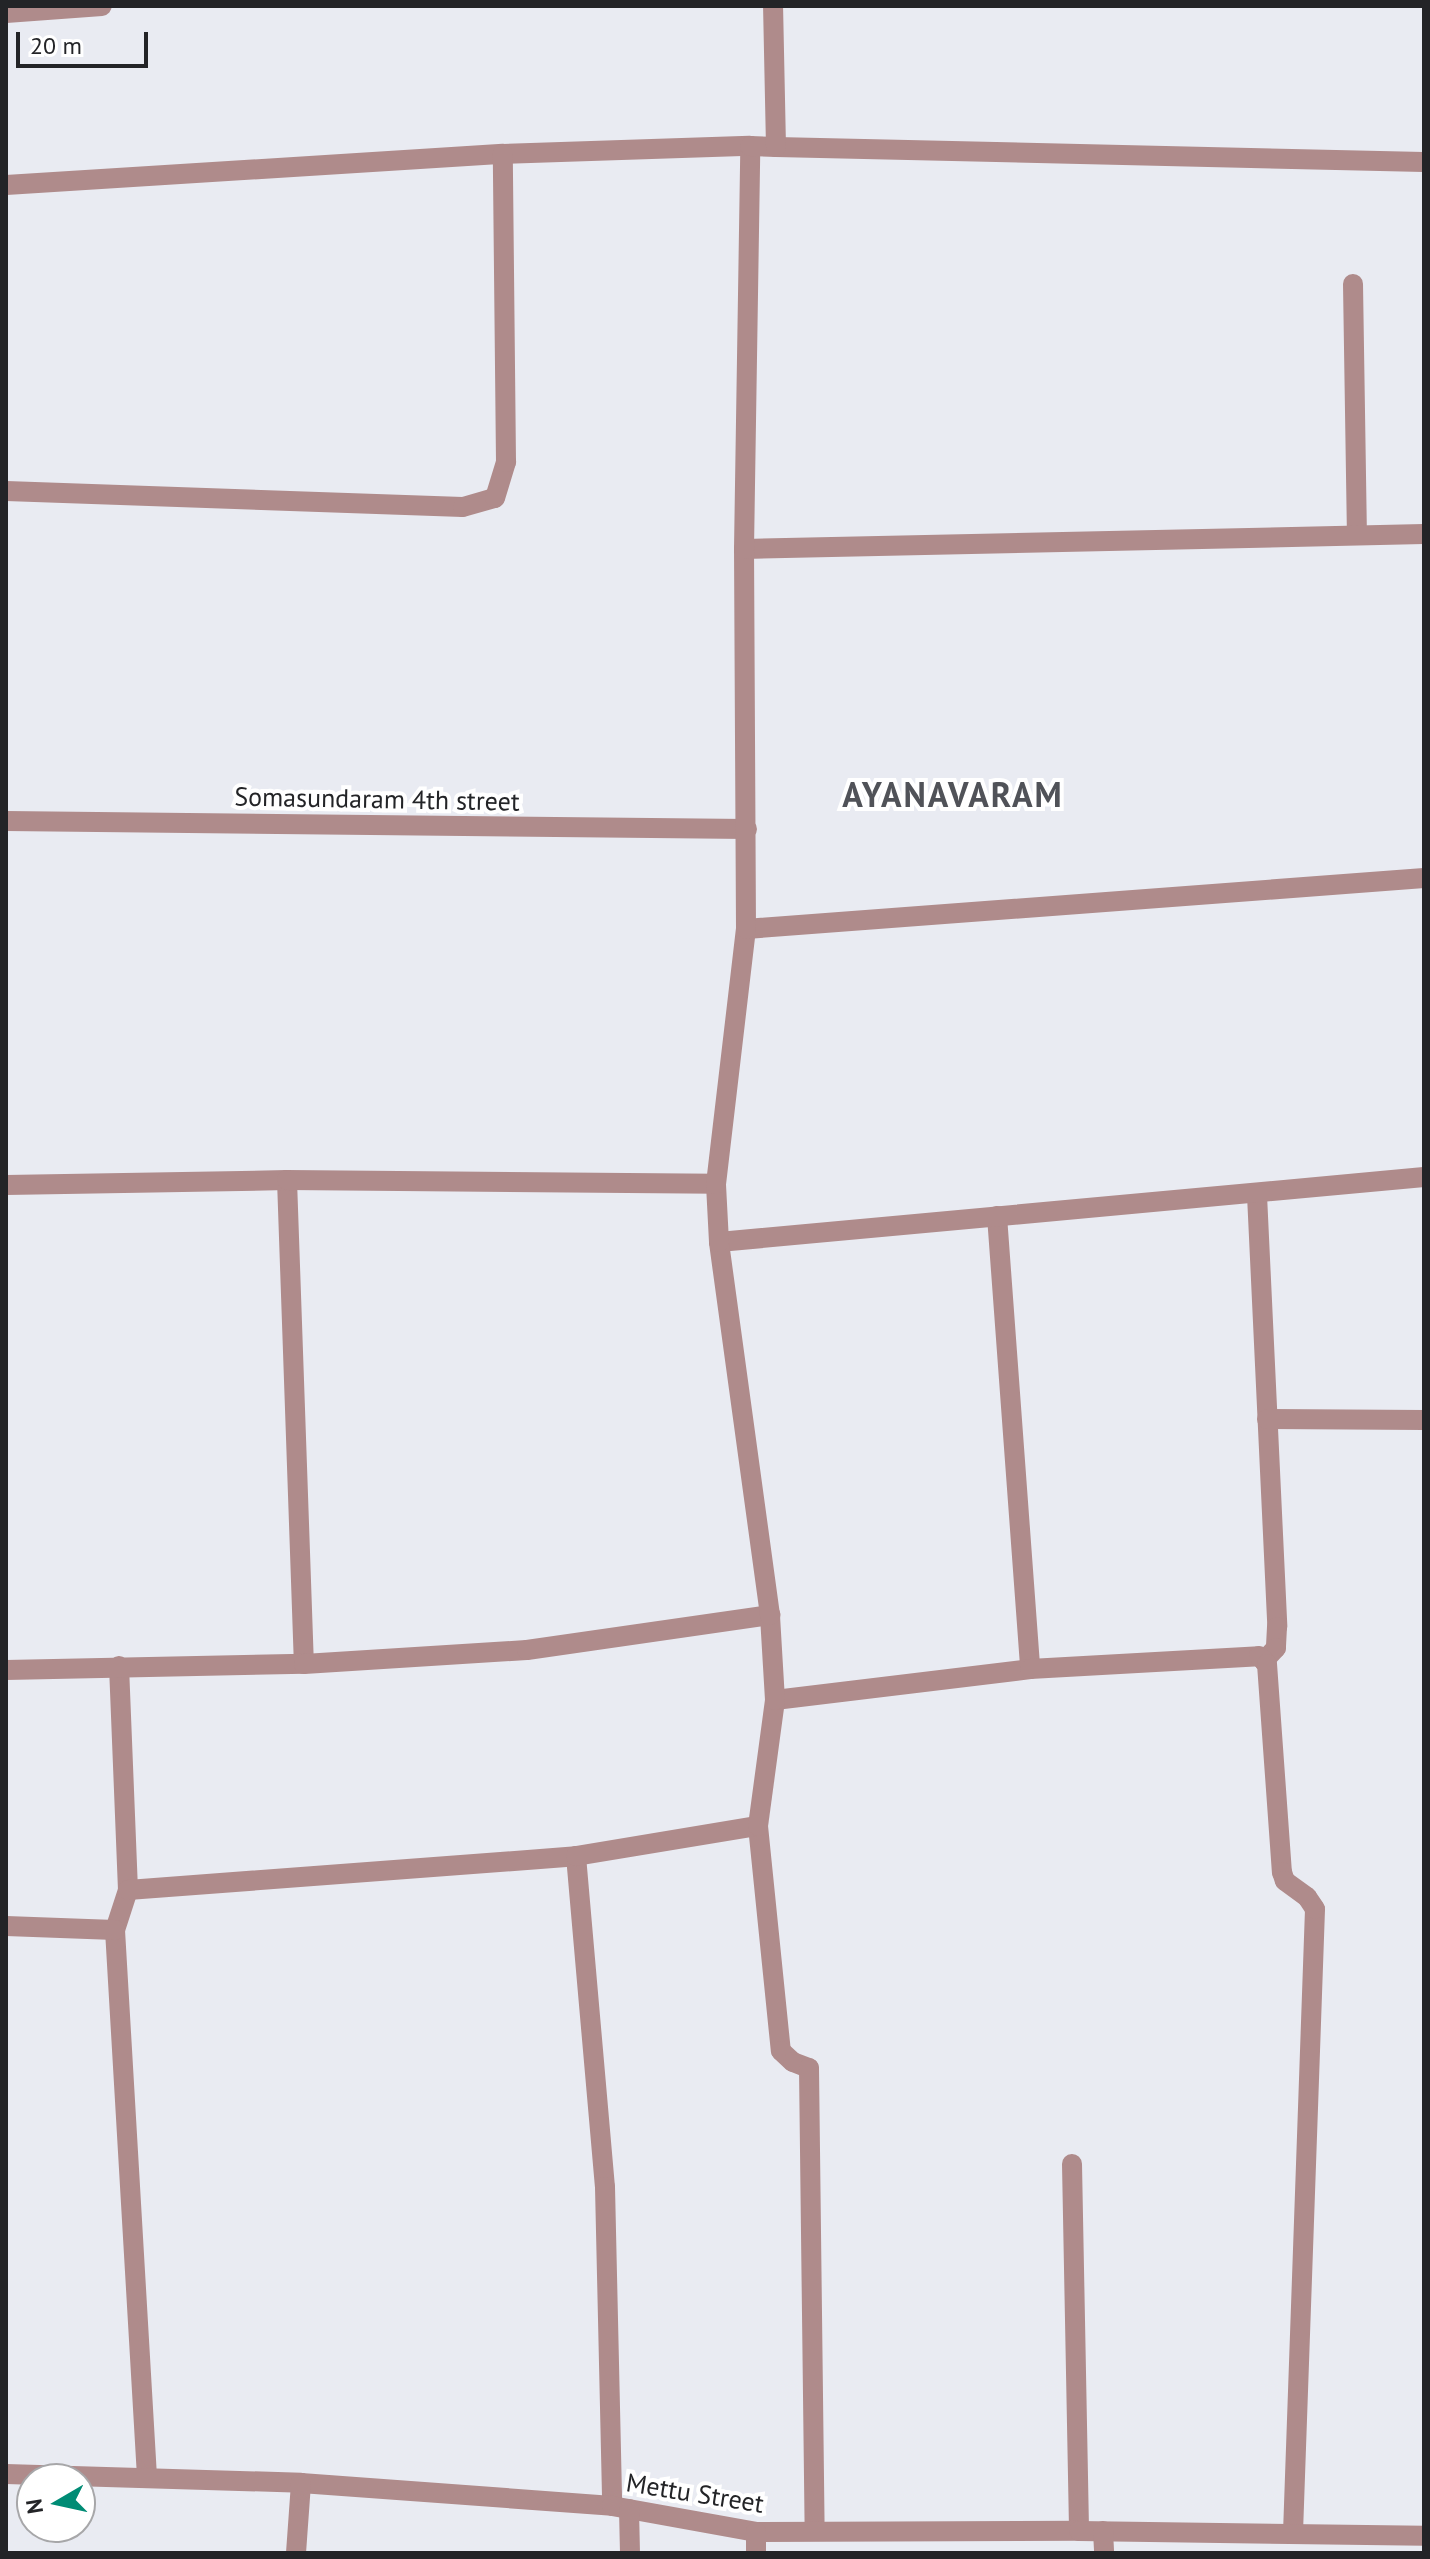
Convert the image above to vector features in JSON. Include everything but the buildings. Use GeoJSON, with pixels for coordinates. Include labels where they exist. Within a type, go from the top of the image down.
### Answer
{"type":"FeatureCollection","features":[{"type":"Feature","properties":{"kind":"street"},"geometry":{"type":"LineString","coordinates":[[6,13],[102,6]]}},
{"type":"Feature","properties":{"kind":"street"},"geometry":{"type":"LineString","coordinates":[[773,6],[776,147]]}},
{"type":"Feature","properties":{"kind":"street"},"geometry":{"type":"LineString","coordinates":[[750,146],[744,549],[746,929],[716,1184],[719,1242],[770,1615],[775,1700],[758,1826],[781,2051],[793,2062],[809,2068],[815,2530]]}},
{"type":"Feature","properties":{"kind":"street"},"geometry":{"type":"LineString","coordinates":[[6,185],[503,154],[750,146],[1424,162]]}},
{"type":"Feature","properties":{"kind":"street"},"geometry":{"type":"LineString","coordinates":[[6,491],[463,507],[495,498],[506,462],[503,154]]}},
{"type":"Feature","properties":{"kind":"street"},"geometry":{"type":"LineString","coordinates":[[1353,284],[1357,534]]}},
{"type":"Feature","properties":{"kind":"street"},"geometry":{"type":"LineString","coordinates":[[744,549],[1424,534]]}},
{"type":"Feature","properties":{"kind":"street","name":"Somasundaram 4th street"},"geometry":{"type":"LineString","coordinates":[[6,821],[747,829]]}},
{"type":"Feature","properties":{"kind":"street"},"geometry":{"type":"LineString","coordinates":[[746,929],[1424,878]]}},
{"type":"Feature","properties":{"kind":"street"},"geometry":{"type":"LineString","coordinates":[[719,1242],[1257,1195],[1424,1177]]}},
{"type":"Feature","properties":{"kind":"street"},"geometry":{"type":"LineString","coordinates":[[6,1185],[287,1180],[716,1184]]}},
{"type":"Feature","properties":{"kind":"street"},"geometry":{"type":"LineString","coordinates":[[287,1180],[304,1664]]}},
{"type":"Feature","properties":{"kind":"street"},"geometry":{"type":"LineString","coordinates":[[1257,1195],[1277,1627],[1276,1648],[1264,1661]]}},
{"type":"Feature","properties":{"kind":"street"},"geometry":{"type":"LineString","coordinates":[[997,1216],[1030,1669]]}},
{"type":"Feature","properties":{"kind":"street"},"geometry":{"type":"LineString","coordinates":[[1267,1419],[1424,1420]]}},
{"type":"Feature","properties":{"kind":"street"},"geometry":{"type":"LineString","coordinates":[[6,1670],[304,1664],[527,1650],[770,1615]]}},
{"type":"Feature","properties":{"kind":"street"},"geometry":{"type":"LineString","coordinates":[[775,1700],[1030,1669],[1253,1655],[1267,1664],[1282,1872],[1285,1881],[1307,1897],[1315,1909],[1293,2533]]}},
{"type":"Feature","properties":{"kind":"street"},"geometry":{"type":"LineString","coordinates":[[119,1666],[128,1890],[115,1930],[147,2477]]}},
{"type":"Feature","properties":{"kind":"street"},"geometry":{"type":"LineString","coordinates":[[128,1890],[576,1856],[758,1826]]}},
{"type":"Feature","properties":{"kind":"street"},"geometry":{"type":"LineString","coordinates":[[576,1856],[605,2187],[621,2507],[630,2553]]}},
{"type":"Feature","properties":{"kind":"street"},"geometry":{"type":"LineString","coordinates":[[6,1926],[115,1930]]}},
{"type":"Feature","properties":{"kind":"street"},"geometry":{"type":"LineString","coordinates":[[1072,2164],[1079,2531]]}},
{"type":"Feature","properties":{"kind":"street","name":"Mettu Street"},"geometry":{"type":"LineString","coordinates":[[6,2474],[301,2483],[621,2507],[756,2532],[1293,2533],[1341,2543],[1424,2536]]}},
{"type":"Feature","properties":{"kind":"street"},"geometry":{"type":"LineString","coordinates":[[296,2553],[301,2483]]}},
{"type":"Feature","properties":{"kind":"street"},"geometry":{"type":"LineString","coordinates":[[1103,2531],[1104,2553]]}},
{"type":"Feature","properties":{"kind":"street"},"geometry":{"type":"LineString","coordinates":[[756,2532],[756,2553]]}},
{"type":"Feature","properties":{"kind":"district","name":"AYANAVARAM"},"geometry":{"type":"Point","coordinates":[953,795]}}]}
